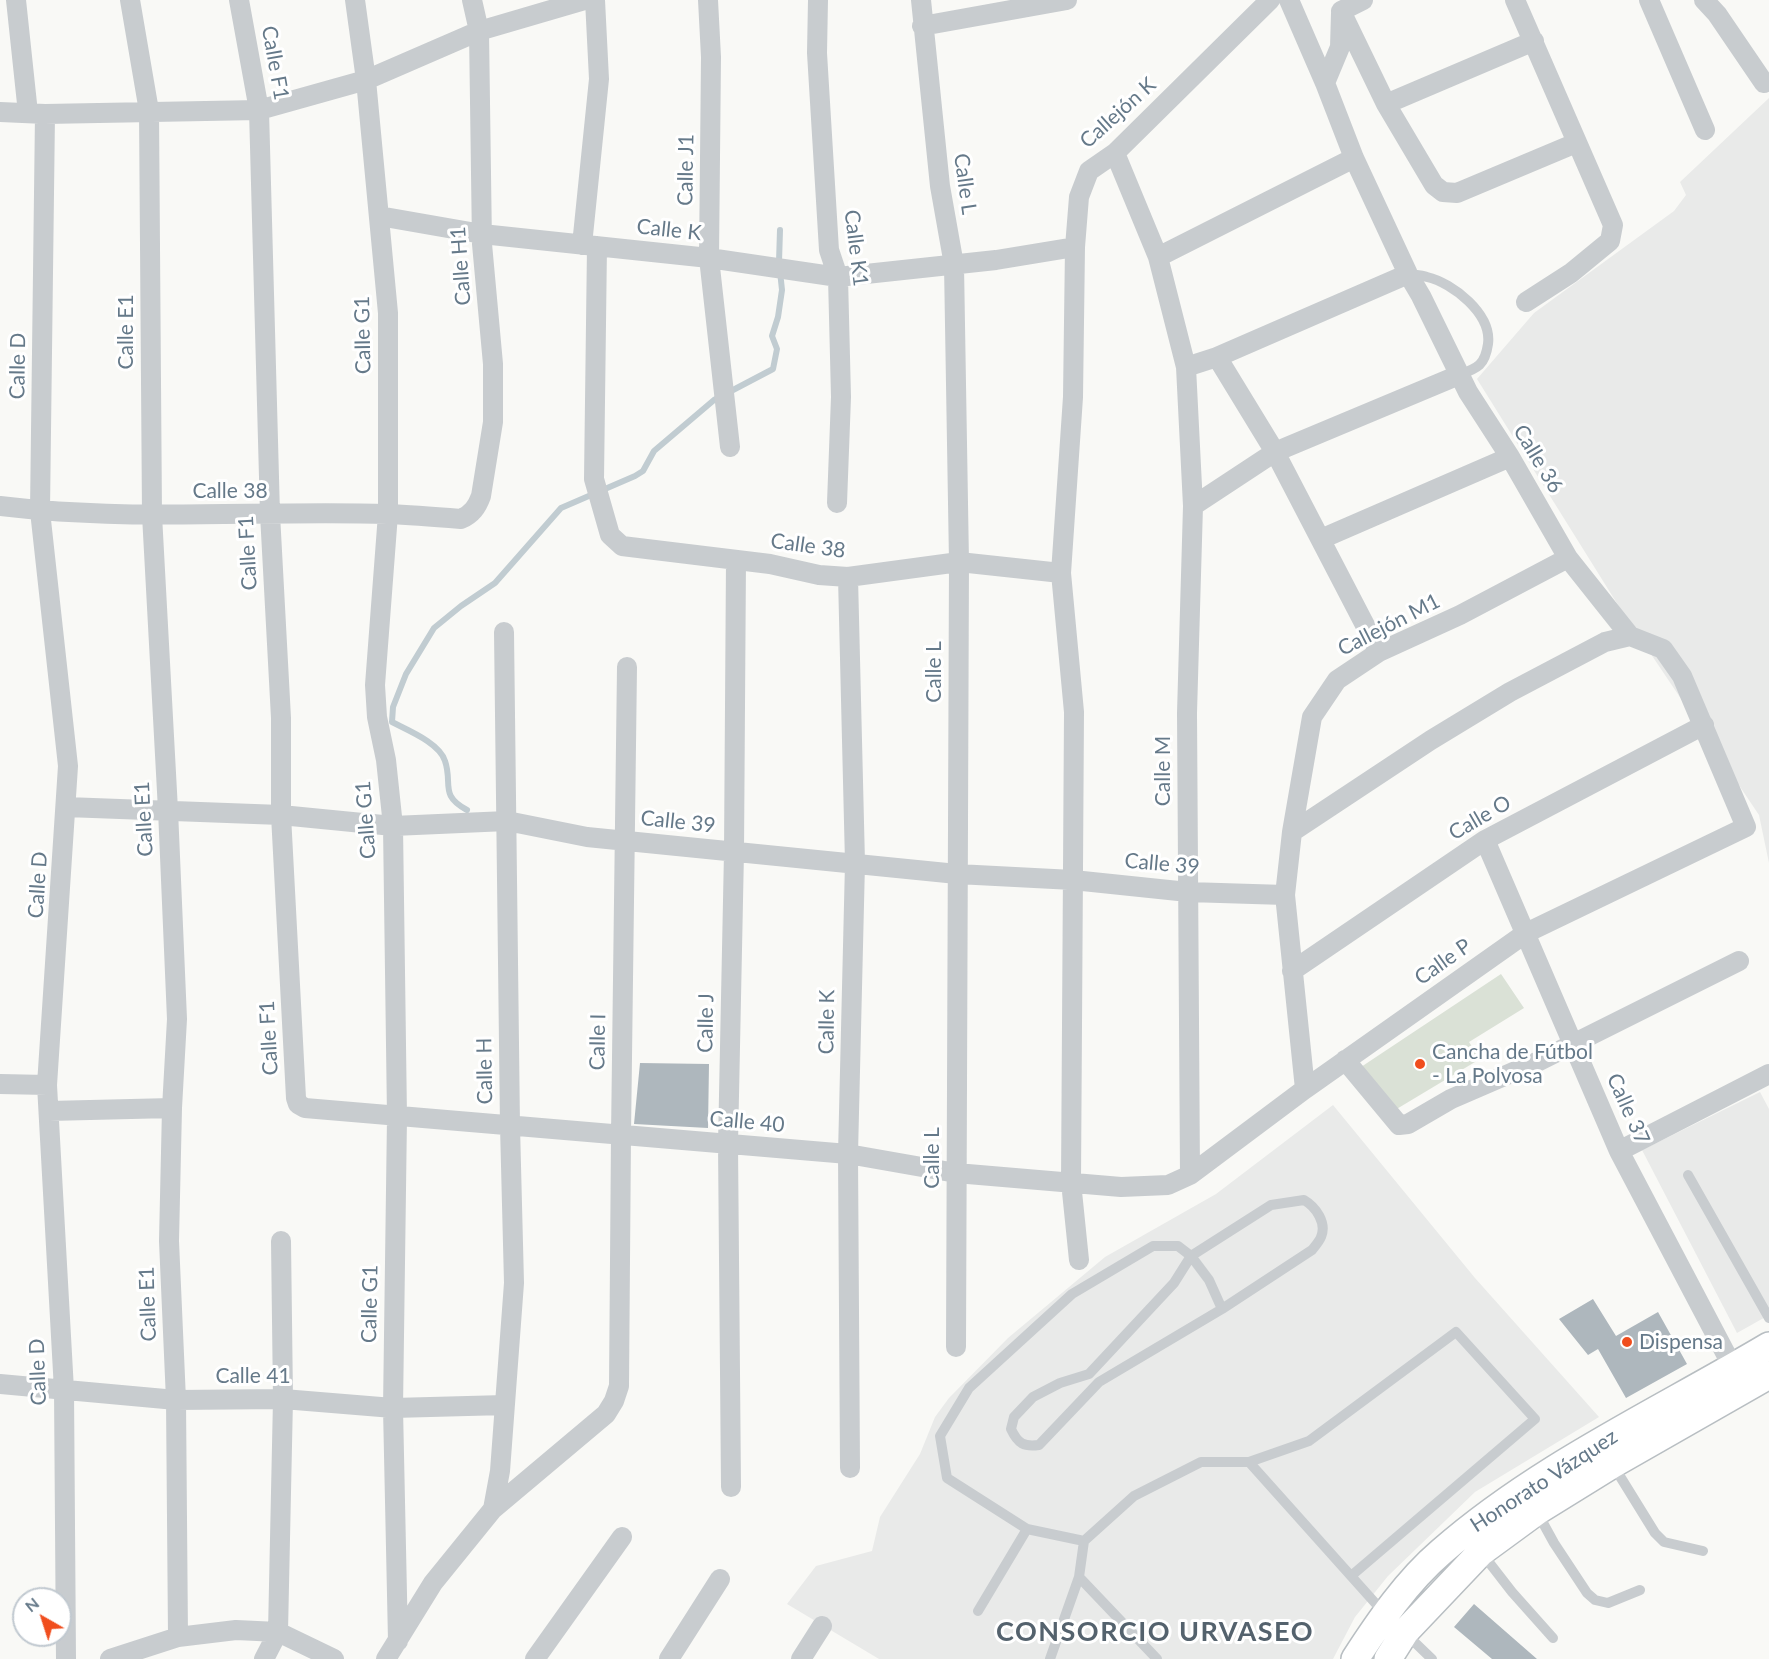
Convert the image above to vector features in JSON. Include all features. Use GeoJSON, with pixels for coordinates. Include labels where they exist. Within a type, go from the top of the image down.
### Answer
{"type":"FeatureCollection","features":[{"type":"Feature","properties":{"kind":"street","name":"Calle D"},"geometry":{"type":"LineString","coordinates":[[16,0],[36,114],[40,511],[68,766],[47,1085],[64,1390],[66,1659]]}},
{"type":"Feature","properties":{"kind":"street","name":"Calle E1"},"geometry":{"type":"LineString","coordinates":[[130,0],[149,111],[152,515],[177,1018],[169,1241],[176,1400],[178,1637]]}},
{"type":"Feature","properties":{"kind":"street","name":"Calle F1"},"geometry":{"type":"LineString","coordinates":[[239,0],[259,110],[270,514],[281,718],[280,815],[295,1086],[298,1104]]}},
{"type":"Feature","properties":{"kind":"street","name":"Calle G1"},"geometry":{"type":"LineString","coordinates":[[355,0],[366,80],[388,313],[388,514],[375,685],[377,717],[386,760],[393,826],[397,1117],[393,1408],[398,1641]]}},
{"type":"Feature","properties":{"kind":"street","name":"Calle H1"},"geometry":{"type":"LineString","coordinates":[[461,519],[470,515],[478,506],[493,422],[494,364],[482,234],[479,31],[471,0]]}},
{"type":"Feature","properties":{"kind":"street"},"geometry":{"type":"LineString","coordinates":[[0,112],[36,114],[259,110],[366,80],[479,31],[585,0]]}},
{"type":"Feature","properties":{"kind":"street","name":"Calle 38"},"geometry":{"type":"LineString","coordinates":[[595,0],[599,79],[590,245],[594,479],[610,535],[622,546],[770,564],[819,575],[848,577],[959,562],[1061,573]]}},
{"type":"Feature","properties":{"kind":"street","name":"Calle J1"},"geometry":{"type":"LineString","coordinates":[[708,0],[711,57],[709,258],[730,447]]}},
{"type":"Feature","properties":{"kind":"street","name":"Calle K1"},"geometry":{"type":"LineString","coordinates":[[818,0],[817,53],[829,250],[838,276],[841,397],[837,503]]}},
{"type":"Feature","properties":{"kind":"street","name":"Calle L"},"geometry":{"type":"LineString","coordinates":[[921,0],[940,186],[954,265],[959,562],[956,1347]]}},
{"type":"Feature","properties":{"kind":"street","name":"Callejón K"},"geometry":{"type":"LineString","coordinates":[[1079,1260],[1071,1182],[1074,712],[1061,573],[1073,397],[1078,197],[1089,171],[1115,153],[1270,0]]}},
{"type":"Feature","properties":{"kind":"street","name":"Calle 36"},"geometry":{"type":"LineString","coordinates":[[1289,0],[1354,158],[1408,274],[1468,392],[1510,457],[1568,558],[1630,636]]}},
{"type":"Feature","properties":{"kind":"street"},"geometry":{"type":"LineString","coordinates":[[1339,5],[1363,0]]}},
{"type":"Feature","properties":{"kind":"street"},"geometry":{"type":"LineString","coordinates":[[1515,0],[1613,225],[1610,241],[1571,273],[1526,302]]}},
{"type":"Feature","properties":{"kind":"street"},"geometry":{"type":"LineString","coordinates":[[1649,0],[1705,130]]}},
{"type":"Feature","properties":{"kind":"street"},"geometry":{"type":"LineString","coordinates":[[1704,0],[1717,14],[1764,83]]}},
{"type":"Feature","properties":{"kind":"street"},"geometry":{"type":"LineString","coordinates":[[922,26],[1062,1]]}},
{"type":"Feature","properties":{"kind":"street"},"geometry":{"type":"LineString","coordinates":[[1325,83],[1340,46],[1339,5]]}},
{"type":"Feature","properties":{"kind":"street"},"geometry":{"type":"LineString","coordinates":[[1339,5],[1386,104],[1434,185],[1443,192],[1457,193],[1576,144]]}},
{"type":"Feature","properties":{"kind":"street"},"geometry":{"type":"LineString","coordinates":[[1386,104],[1534,41]]}},
{"type":"Feature","properties":{"kind":"street","name":"Calle M"},"geometry":{"type":"LineString","coordinates":[[1115,153],[1158,257],[1186,367],[1193,506],[1187,713],[1190,1175]]}},
{"type":"Feature","properties":{"kind":"street"},"geometry":{"type":"LineString","coordinates":[[1158,257],[1354,158]]}},
{"type":"Feature","properties":{"kind":"street","name":"Calle K"},"geometry":{"type":"LineString","coordinates":[[379,216],[482,234],[709,258],[838,276],[954,265]]}},
{"type":"Feature","properties":{"kind":"street"},"geometry":{"type":"LineString","coordinates":[[954,265],[1075,247]]}},
{"type":"Feature","properties":{"kind":"street"},"geometry":{"type":"LineString","coordinates":[[1186,367],[1217,357],[1408,274]]}},
{"type":"Feature","properties":{"kind":"street"},"geometry":{"type":"LineString","coordinates":[[1217,357],[1275,452],[1379,652]]}},
{"type":"Feature","properties":{"kind":"street"},"geometry":{"type":"LineString","coordinates":[[1193,506],[1275,452],[1459,375]]}},
{"type":"Feature","properties":{"kind":"street"},"geometry":{"type":"LineString","coordinates":[[1321,539],[1510,457]]}},
{"type":"Feature","properties":{"kind":"street","name":"Calle 38"},"geometry":{"type":"LineString","coordinates":[[0,506],[40,511],[152,515],[388,514],[461,519]]}},
{"type":"Feature","properties":{"kind":"street","name":"Callejón M1"},"geometry":{"type":"LineString","coordinates":[[1305,1089],[1285,895],[1292,832],[1312,717],[1337,680],[1379,652],[1460,615],[1568,558]]}},
{"type":"Feature","properties":{"kind":"street","name":"Calle J"},"geometry":{"type":"LineString","coordinates":[[731,1487],[728,1144],[734,852],[736,560]]}},
{"type":"Feature","properties":{"kind":"street","name":"Calle K"},"geometry":{"type":"LineString","coordinates":[[848,577],[855,863],[848,1154],[850,1468]]}},
{"type":"Feature","properties":{"kind":"street","name":"Calle H"},"geometry":{"type":"LineString","coordinates":[[494,1509],[500,1471],[514,1283],[504,632]]}},
{"type":"Feature","properties":{"kind":"street"},"geometry":{"type":"LineString","coordinates":[[1292,832],[1431,740],[1510,692],[1605,642],[1630,636],[1663,649],[1682,676],[1704,725]]}},
{"type":"Feature","properties":{"kind":"street","name":"Calle I"},"geometry":{"type":"LineString","coordinates":[[494,1509],[606,1413],[614,1401],[619,1386],[627,667]]}},
{"type":"Feature","properties":{"kind":"street","name":"Calle P"},"geometry":{"type":"LineString","coordinates":[[1190,1175],[1345,1060],[1526,933],[1746,827],[1704,725]]}},
{"type":"Feature","properties":{"kind":"street","name":"Calle O"},"geometry":{"type":"LineString","coordinates":[[1292,970],[1485,840],[1704,725]]}},
{"type":"Feature","properties":{"kind":"street","name":"Calle 39"},"geometry":{"type":"LineString","coordinates":[[66,807],[280,815],[393,826],[507,821],[587,837],[957,874],[1073,880],[1188,892],[1285,895]]}},
{"type":"Feature","properties":{"kind":"street","name":"Calle 37"},"geometry":{"type":"LineString","coordinates":[[1485,840],[1619,1151],[1739,1379]]}},
{"type":"Feature","properties":{"kind":"street"},"geometry":{"type":"LineString","coordinates":[[1345,1060],[1399,1125],[1408,1124],[1451,1099],[1539,1061],[1739,961]]}},
{"type":"Feature","properties":{"kind":"street"},"geometry":{"type":"LineString","coordinates":[[1619,1151],[1769,1074]]}},
{"type":"Feature","properties":{"kind":"street"},"geometry":{"type":"LineString","coordinates":[[0,1084],[47,1085]]}},
{"type":"Feature","properties":{"kind":"street","name":"Calle 40"},"geometry":{"type":"LineString","coordinates":[[298,1104],[305,1108],[397,1117],[848,1154],[956,1173],[1121,1187],[1168,1185],[1190,1175]]}},
{"type":"Feature","properties":{"kind":"street"},"geometry":{"type":"LineString","coordinates":[[49,1111],[172,1108]]}},
{"type":"Feature","properties":{"kind":"street"},"geometry":{"type":"LineString","coordinates":[[264,1659],[278,1632],[283,1399],[281,1241]]}},
{"type":"Feature","properties":{"kind":"street","name":"Honorato Vázquez"},"geometry":{"type":"LineString","coordinates":[[1355,1659],[1481,1552],[1537,1511],[1613,1464],[1739,1379],[1769,1346]]}},
{"type":"Feature","properties":{"kind":"street","name":"Honorato Vázquez"},"geometry":{"type":"LineString","coordinates":[[1388,1659],[1395,1623],[1439,1554],[1498,1506],[1579,1454],[1739,1379],[1769,1376]]}},
{"type":"Feature","properties":{"kind":"street","name":"Calle 41"},"geometry":{"type":"LineString","coordinates":[[0,1384],[176,1400],[283,1399],[393,1408],[505,1405]]}},
{"type":"Feature","properties":{"kind":"street"},"geometry":{"type":"LineString","coordinates":[[386,1659],[433,1583],[494,1509]]}},
{"type":"Feature","properties":{"kind":"street"},"geometry":{"type":"LineString","coordinates":[[535,1659],[622,1537]]}},
{"type":"Feature","properties":{"kind":"street"},"geometry":{"type":"LineString","coordinates":[[669,1659],[720,1579]]}},
{"type":"Feature","properties":{"kind":"street"},"geometry":{"type":"LineString","coordinates":[[801,1659],[822,1626]]}},
{"type":"Feature","properties":{"kind":"street"},"geometry":{"type":"LineString","coordinates":[[110,1659],[178,1637],[236,1630],[278,1632],[334,1659]]}},
{"type":"Feature","properties":{"kind":"lane"},"geometry":{"type":"LineString","coordinates":[[1408,274],[1428,277],[1449,288],[1468,300],[1482,317],[1489,334],[1486,357],[1478,368],[1459,375]]}},
{"type":"Feature","properties":{"kind":"lane"},"geometry":{"type":"LineString","coordinates":[[1688,1175],[1769,1318]]}},
{"type":"Feature","properties":{"kind":"lane"},"geometry":{"type":"LineString","coordinates":[[1304,1200],[1315,1206],[1321,1220],[1322,1235],[1312,1250],[1222,1309],[1099,1382],[1040,1445],[1027,1446],[1017,1442],[1011,1429],[1014,1417],[1033,1397],[1060,1383],[1089,1374],[1174,1283],[1191,1256],[1271,1205],[1304,1200]]}},
{"type":"Feature","properties":{"kind":"lane"},"geometry":{"type":"LineString","coordinates":[[1084,1541],[1027,1529],[947,1478],[940,1436],[969,1388],[1072,1294],[1153,1246],[1178,1246],[1191,1256],[1209,1280],[1222,1309]]}},
{"type":"Feature","properties":{"kind":"lane"},"geometry":{"type":"LineString","coordinates":[[1050,1659],[1078,1578],[1084,1541],[1134,1496],[1201,1462],[1249,1462],[1309,1441],[1456,1332],[1535,1419],[1351,1576]]}},
{"type":"Feature","properties":{"kind":"lane"},"geometry":{"type":"LineString","coordinates":[[1249,1462],[1351,1576],[1432,1659]]}},
{"type":"Feature","properties":{"kind":"lane"},"geometry":{"type":"LineString","coordinates":[[1613,1464],[1654,1533],[1664,1542],[1703,1551]]}},
{"type":"Feature","properties":{"kind":"lane"},"geometry":{"type":"LineString","coordinates":[[1537,1511],[1554,1543],[1587,1593],[1595,1600],[1608,1603],[1640,1590]]}},
{"type":"Feature","properties":{"kind":"lane"},"geometry":{"type":"LineString","coordinates":[[978,1611],[1027,1529]]}},
{"type":"Feature","properties":{"kind":"lane"},"geometry":{"type":"LineString","coordinates":[[1481,1552],[1552,1638]]}},
{"type":"Feature","properties":{"kind":"lane"},"geometry":{"type":"LineString","coordinates":[[1078,1578],[1158,1659]]}},
{"type":"Feature","properties":{"kind":"shaded area"},"geometry":{"type":"Polygon","coordinates":[[[1769,98],[1769,863],[1759,815],[1618,605],[1477,379],[1534,313],[1674,211],[1686,195],[1680,182],[1769,98]]]}},
{"type":"Feature","properties":{"kind":"shaded area"},"geometry":{"type":"Polygon","coordinates":[[[1501,974],[1524,1008],[1469,1042],[1480,1059],[1395,1110],[1361,1067],[1501,974]]]}},
{"type":"Feature","properties":{"kind":"shaded area"},"geometry":{"type":"Polygon","coordinates":[[[1760,1092],[1769,1109],[1769,1315],[1737,1333],[1642,1150],[1760,1092]]]}},
{"type":"Feature","properties":{"kind":"shaded area","name":"CONSORCIO URVASEO"},"geometry":{"type":"Polygon","coordinates":[[[1333,1105],[1475,1278],[1599,1417],[1475,1492],[1388,1576],[1355,1617],[1333,1659],[879,1659],[787,1604],[816,1566],[872,1551],[880,1517],[920,1454],[935,1417],[949,1398],[1008,1338],[1105,1257],[1216,1194],[1333,1105]]]}},
{"type":"Feature","properties":{"kind":"building"},"geometry":{"type":"Polygon","coordinates":[[[640,1063],[709,1064],[708,1128],[634,1124],[640,1063]]]}},
{"type":"Feature","properties":{"kind":"building","name":"Dispensa"},"geometry":{"type":"Polygon","coordinates":[[[1593,1299],[1616,1336],[1658,1312],[1687,1364],[1626,1398],[1598,1349],[1588,1355],[1559,1319],[1593,1299]]]}},
{"type":"Feature","properties":{"kind":"building"},"geometry":{"type":"Polygon","coordinates":[[[1474,1604],[1537,1659],[1492,1659],[1454,1627],[1474,1604]]]}},
{"type":"Feature","properties":{"kind":"waterway"},"geometry":{"type":"LineString","coordinates":[[467,810],[458,805],[450,794],[445,761],[437,748],[392,722],[393,707],[406,674],[434,628],[495,583],[561,508],[643,471],[654,451],[714,400],[773,369],[777,349],[772,336],[778,317],[782,290],[779,262],[780,230]]}},
{"type":"Feature","properties":{"kind":"place","name":"Cancha de Fútbol - La Polvosa"},"geometry":{"type":"Point","coordinates":[1420,1064]}},
{"type":"Feature","properties":{"kind":"place","name":"Dispensa"},"geometry":{"type":"Point","coordinates":[1627,1342]}},
{"type":"Feature","properties":{"kind":"district","name":"CONSORCIO URVASEO"},"geometry":{"type":"Point","coordinates":[1155,1632]}}]}
